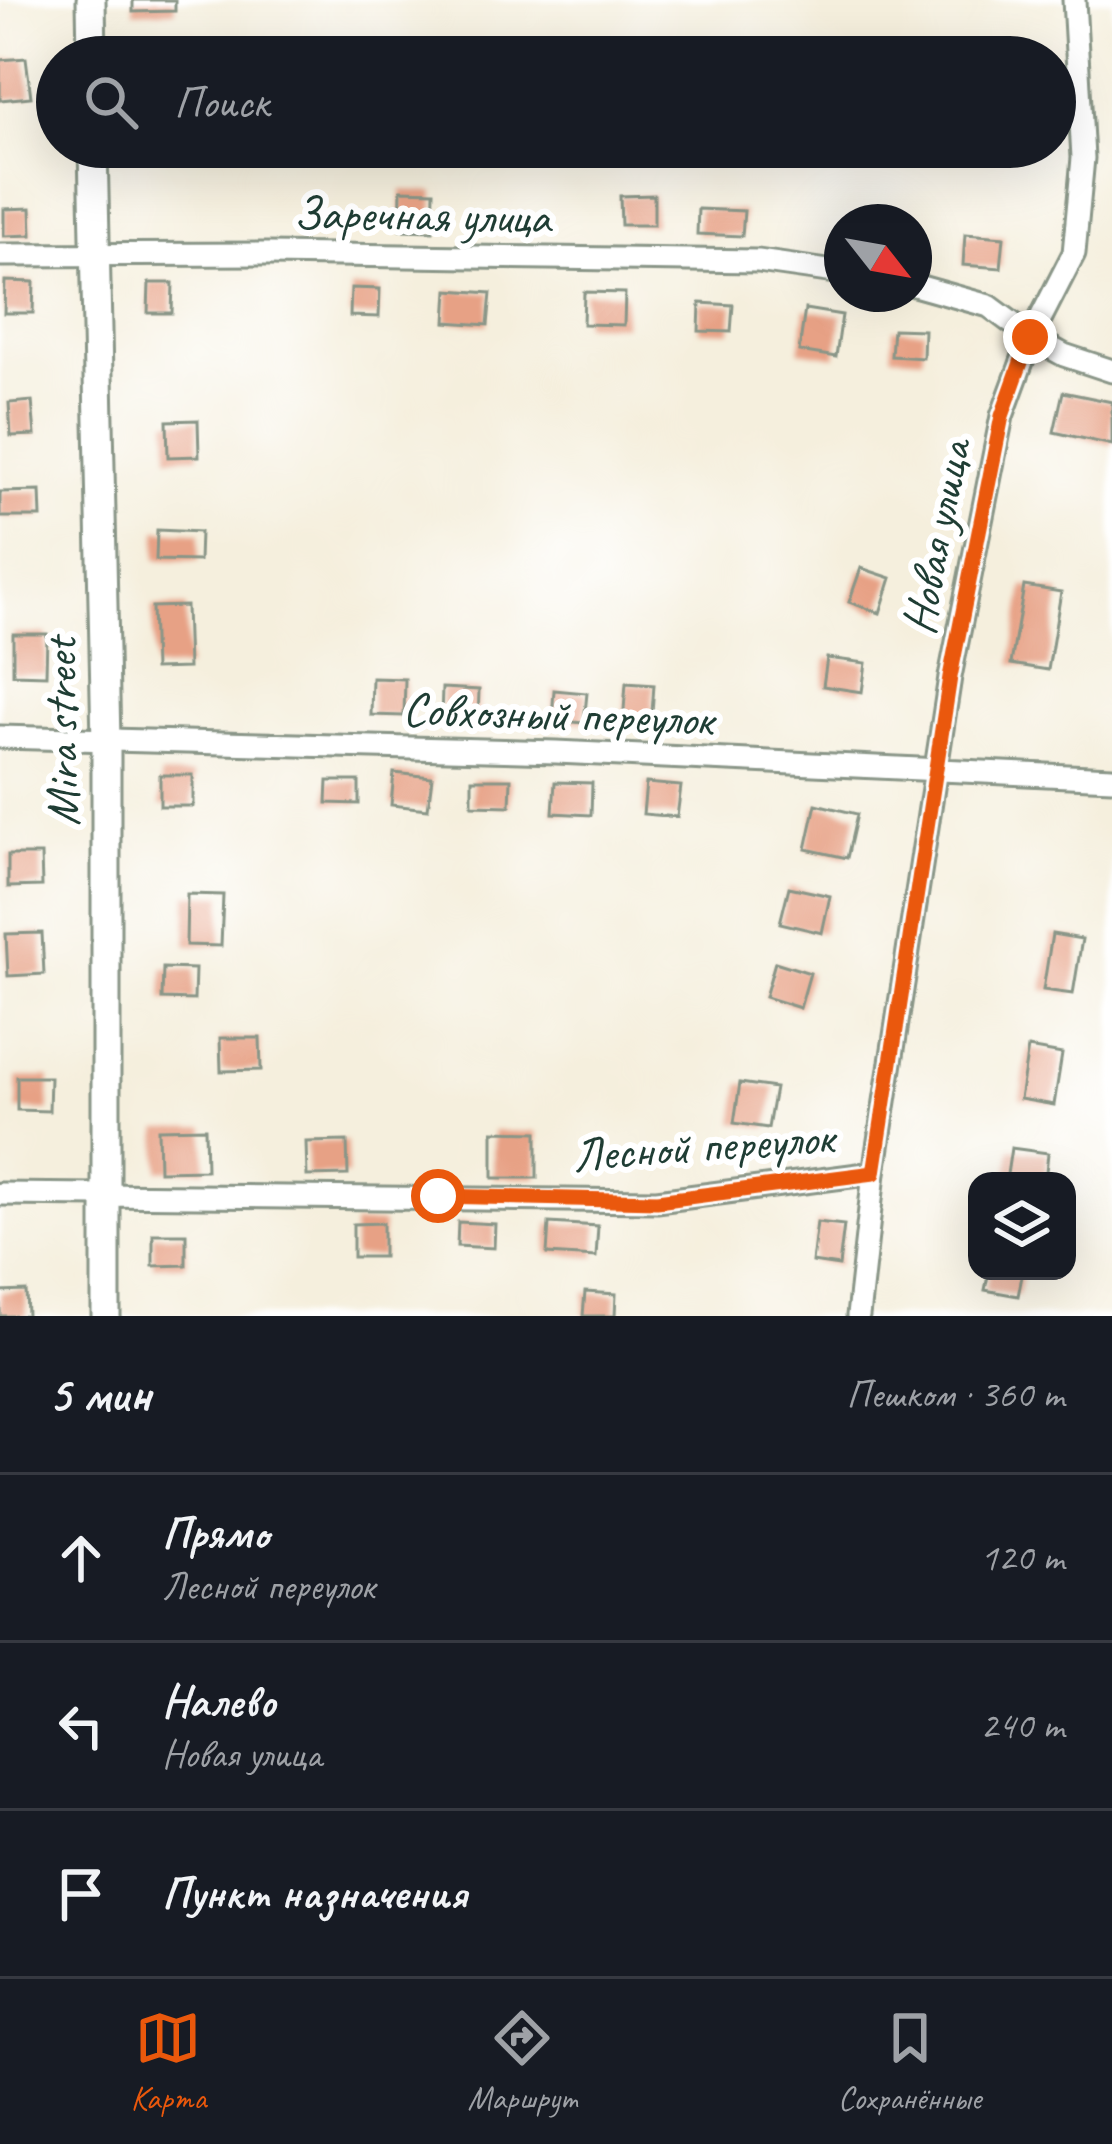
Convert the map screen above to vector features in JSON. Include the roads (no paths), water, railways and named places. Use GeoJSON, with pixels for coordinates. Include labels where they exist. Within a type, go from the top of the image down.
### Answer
{"type":"FeatureCollection","features":[{"type":"Feature","properties":{"kind":"street"},"geometry":{"type":"LineString","coordinates":[[91,0],[92,36]]}},
{"type":"Feature","properties":{"kind":"street","name":"Новая улица"},"geometry":{"type":"LineString","coordinates":[[858,1316],[874,1173],[950,677],[1002,416],[1030,337],[1074,253],[1083,158],[1074,0]]}},
{"type":"Feature","properties":{"kind":"street","name":"Mira street"},"geometry":{"type":"LineString","coordinates":[[93,168],[106,742],[106,1316]]}},
{"type":"Feature","properties":{"kind":"street","name":"Заречная улица"},"geometry":{"type":"LineString","coordinates":[[0,255],[736,260],[824,271]]}},
{"type":"Feature","properties":{"kind":"street"},"geometry":{"type":"LineString","coordinates":[[932,290],[989,306],[1064,355],[1112,371]]}},
{"type":"Feature","properties":{"kind":"street","name":"Совхозный переулок"},"geometry":{"type":"LineString","coordinates":[[0,737],[556,752],[1112,778]]}},
{"type":"Feature","properties":{"kind":"street","name":"Лесной переулок"},"geometry":{"type":"LineString","coordinates":[[0,1194],[657,1201],[874,1173]]}}]}
